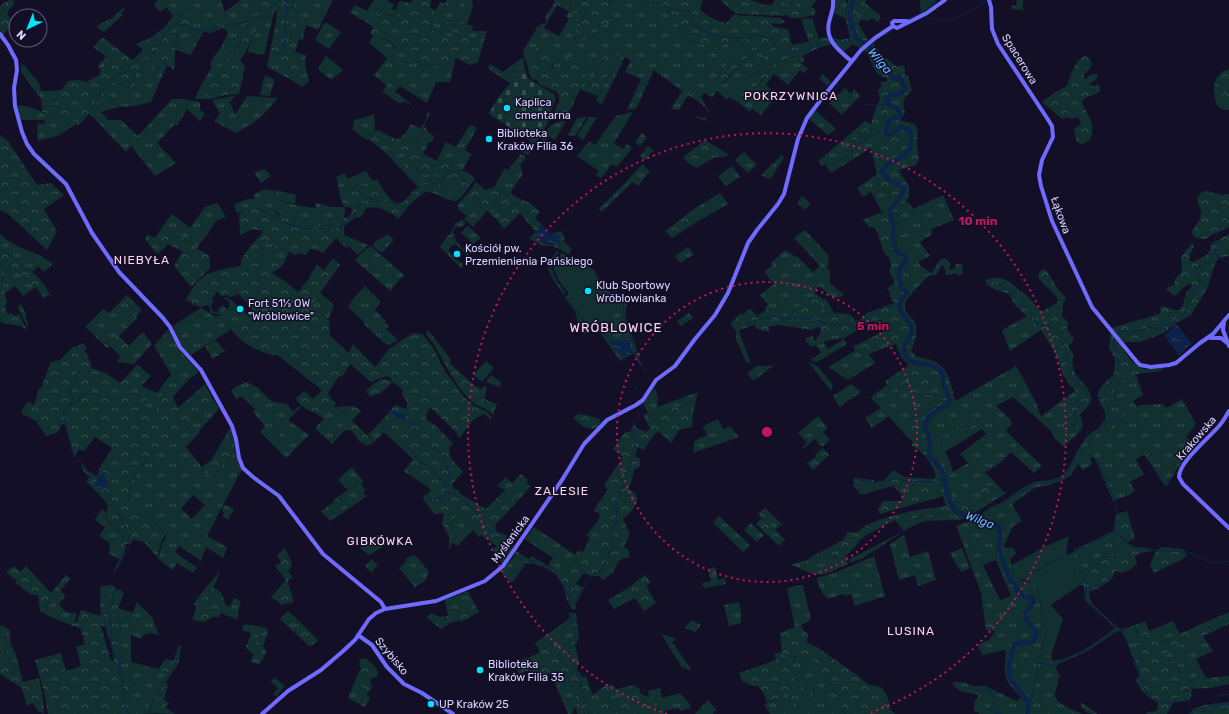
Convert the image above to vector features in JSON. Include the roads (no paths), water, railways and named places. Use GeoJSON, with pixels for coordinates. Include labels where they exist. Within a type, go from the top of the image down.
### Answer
{"type":"FeatureCollection","features":[{"type":"Feature","properties":{"kind":"street"},"geometry":{"type":"LineString","coordinates":[[833,0],[834,6],[828,29],[831,40],[836,48],[851,61]]}},
{"type":"Feature","properties":{"kind":"street","name":"Myślenicka"},"geometry":{"type":"LineString","coordinates":[[384,609],[436,601],[485,581],[497,572],[508,560],[562,480],[584,444],[608,420],[643,400],[656,380],[675,366],[720,307],[732,284],[748,243],[784,194],[798,139],[807,118],[817,103],[851,61],[870,42],[893,26],[896,28],[899,24],[927,13],[945,0]]}},
{"type":"Feature","properties":{"kind":"street","name":"Spacerowa"},"geometry":{"type":"LineString","coordinates":[[989,0],[991,7],[991,26],[996,40],[1036,103]]}},
{"type":"Feature","properties":{"kind":"street"},"geometry":{"type":"LineString","coordinates":[[0,34],[16,60],[17,70],[14,100],[24,138],[34,154],[60,177],[69,188],[89,226],[106,253],[127,281],[166,322],[180,347],[197,365],[203,374],[232,426],[239,458],[243,468],[279,496],[323,554],[384,605],[384,609],[369,619],[351,644],[321,670],[288,691],[262,714]]}},
{"type":"Feature","properties":{"kind":"street","name":"Łąkowa"},"geometry":{"type":"LineString","coordinates":[[1036,103],[1050,122],[1054,133],[1042,160],[1039,171],[1041,186],[1047,206],[1057,234],[1090,304],[1109,329],[1140,365],[1151,367],[1176,363],[1200,343],[1209,337],[1220,333]]}},
{"type":"Feature","properties":{"kind":"street"},"geometry":{"type":"LineString","coordinates":[[1228,344],[1220,333],[1224,322],[1229,315]]}},
{"type":"Feature","properties":{"kind":"street","name":"Krakowska"},"geometry":{"type":"LineString","coordinates":[[1229,411],[1219,426],[1204,440],[1182,468],[1179,477],[1183,484],[1229,528]]}},
{"type":"Feature","properties":{"kind":"street","name":"Szybisko"},"geometry":{"type":"LineString","coordinates":[[358,635],[372,645],[387,667],[404,684],[422,693],[453,714]]}},
{"type":"Feature","properties":{"kind":"water"},"geometry":{"type":"Polygon","coordinates":[[[542,225],[549,233],[558,236],[560,240],[559,242],[548,244],[539,241],[536,232],[542,225]]]}},
{"type":"Feature","properties":{"kind":"water"},"geometry":{"type":"Polygon","coordinates":[[[1175,325],[1177,325],[1192,343],[1179,355],[1165,337],[1165,335],[1175,325]]]}},
{"type":"Feature","properties":{"kind":"water"},"geometry":{"type":"Polygon","coordinates":[[[608,338],[615,341],[628,339],[632,352],[622,357],[613,347],[608,338]]]}},
{"type":"Feature","properties":{"kind":"water"},"geometry":{"type":"Polygon","coordinates":[[[393,411],[404,414],[408,417],[403,422],[393,415],[391,412],[393,411]]]}},
{"type":"Feature","properties":{"kind":"water"},"geometry":{"type":"Polygon","coordinates":[[[103,471],[103,476],[108,480],[107,485],[100,490],[96,485],[96,481],[100,472],[103,471]]]}},
{"type":"Feature","properties":{"kind":"waterway"},"geometry":{"type":"LineString","coordinates":[[79,121],[95,104],[100,94],[112,78],[128,71],[131,64],[140,58],[155,52],[167,30],[174,24],[184,25],[199,31],[208,31],[223,25],[243,23],[253,18],[263,17],[271,7],[281,0]]}},
{"type":"Feature","properties":{"kind":"waterway"},"geometry":{"type":"LineString","coordinates":[[276,54],[284,50],[287,0]]}},
{"type":"Feature","properties":{"kind":"waterway"},"geometry":{"type":"LineString","coordinates":[[663,0],[665,7],[676,11],[689,12],[693,17],[692,24],[696,27],[716,36],[747,39],[753,35],[766,37],[773,40],[777,50],[782,54],[802,50],[806,51],[821,43],[831,41]]}},
{"type":"Feature","properties":{"kind":"waterway","name":"Wilga"},"geometry":{"type":"LineString","coordinates":[[854,0],[851,6],[850,20],[856,37],[862,43],[870,47],[889,73],[895,79],[900,78],[905,87],[903,92],[890,95],[886,101],[886,103],[899,111],[901,115],[889,121],[885,132],[889,135],[901,127],[910,130],[911,143],[907,153],[889,164],[882,171],[887,178],[903,188],[904,191],[891,209],[890,213],[894,227],[894,246],[898,253],[906,256],[905,262],[899,269],[900,285],[907,293],[901,300],[899,306],[912,327],[912,334],[906,342],[904,350],[905,354],[912,362],[936,367],[943,376],[943,384],[949,398],[949,403],[932,414],[925,425],[930,446],[929,457],[936,463],[942,472],[945,480],[947,496],[956,511],[973,520],[996,524],[1000,530],[999,550],[1010,579],[1016,585],[1019,593],[1023,596],[1032,598],[1034,601],[1025,615],[1026,619],[1035,630],[1035,637],[1032,642],[1014,645],[1009,667],[1009,675],[1012,681],[1029,703],[1027,714]]}},
{"type":"Feature","properties":{"kind":"waterway"},"geometry":{"type":"LineString","coordinates":[[908,19],[923,12],[937,0]]}},
{"type":"Feature","properties":{"kind":"waterway"},"geometry":{"type":"LineString","coordinates":[[927,18],[948,21],[971,11],[986,1]]}},
{"type":"Feature","properties":{"kind":"waterway"},"geometry":{"type":"LineString","coordinates":[[884,35],[893,31]]}},
{"type":"Feature","properties":{"kind":"waterway"},"geometry":{"type":"LineString","coordinates":[[870,47],[880,37]]}},
{"type":"Feature","properties":{"kind":"waterway"},"geometry":{"type":"LineString","coordinates":[[834,40],[838,40],[842,43],[857,39]]}},
{"type":"Feature","properties":{"kind":"waterway"},"geometry":{"type":"LineString","coordinates":[[863,105],[881,105],[886,103]]}},
{"type":"Feature","properties":{"kind":"waterway"},"geometry":{"type":"LineString","coordinates":[[832,165],[845,157],[873,135],[885,130]]}},
{"type":"Feature","properties":{"kind":"waterway"},"geometry":{"type":"LineString","coordinates":[[423,186],[437,183],[449,170],[460,175],[467,184]]}},
{"type":"Feature","properties":{"kind":"waterway"},"geometry":{"type":"LineString","coordinates":[[406,200],[421,187]]}},
{"type":"Feature","properties":{"kind":"waterway"},"geometry":{"type":"LineString","coordinates":[[476,197],[481,204],[489,206]]}},
{"type":"Feature","properties":{"kind":"waterway"},"geometry":{"type":"LineString","coordinates":[[258,209],[288,224],[310,229],[326,229],[338,227],[346,222],[358,211],[358,207],[368,198],[381,202],[398,204],[405,201]]}},
{"type":"Feature","properties":{"kind":"waterway"},"geometry":{"type":"LineString","coordinates":[[506,210],[517,202],[540,227]]}},
{"type":"Feature","properties":{"kind":"waterway"},"geometry":{"type":"LineString","coordinates":[[1116,334],[1119,332],[1140,331],[1149,327],[1160,330],[1185,313],[1189,292],[1197,289],[1200,284],[1199,274],[1195,271],[1195,269],[1200,265],[1209,262],[1211,256],[1217,248],[1215,243],[1217,232],[1229,218]]}},
{"type":"Feature","properties":{"kind":"waterway"},"geometry":{"type":"LineString","coordinates":[[559,242],[559,249]]}},
{"type":"Feature","properties":{"kind":"waterway"},"geometry":{"type":"LineString","coordinates":[[558,252],[549,268],[557,285],[565,295]]}},
{"type":"Feature","properties":{"kind":"waterway"},"geometry":{"type":"LineString","coordinates":[[1214,253],[1229,264]]}},
{"type":"Feature","properties":{"kind":"waterway"},"geometry":{"type":"LineString","coordinates":[[597,273],[605,286],[618,293],[623,298],[624,314],[636,353]]}},
{"type":"Feature","properties":{"kind":"waterway"},"geometry":{"type":"LineString","coordinates":[[993,282],[1011,292],[1013,297],[1029,311],[1041,325],[1056,329],[1066,350],[1067,364],[1073,378],[1088,394],[1076,411],[1075,415],[1077,424],[1082,429]]}},
{"type":"Feature","properties":{"kind":"waterway"},"geometry":{"type":"LineString","coordinates":[[566,297],[583,320],[601,329],[608,338]]}},
{"type":"Feature","properties":{"kind":"waterway"},"geometry":{"type":"LineString","coordinates":[[745,324],[774,316],[783,318],[814,319],[832,325],[844,324],[856,326],[862,324],[867,317],[878,310],[893,305],[899,306]]}},
{"type":"Feature","properties":{"kind":"waterway"},"geometry":{"type":"LineString","coordinates":[[986,522],[984,515],[989,508],[1000,505],[1031,485],[1053,481],[1064,477],[1069,471],[1077,452],[1089,445],[1092,437],[1105,426],[1109,414],[1105,391],[1116,375],[1118,369],[1118,361],[1114,345],[1115,337]]}},
{"type":"Feature","properties":{"kind":"waterway"},"geometry":{"type":"LineString","coordinates":[[632,352],[636,353],[646,373]]}},
{"type":"Feature","properties":{"kind":"waterway"},"geometry":{"type":"LineString","coordinates":[[72,402],[73,398],[70,391],[76,380],[78,370]]}},
{"type":"Feature","properties":{"kind":"waterway"},"geometry":{"type":"LineString","coordinates":[[66,419],[66,416],[63,413],[67,407],[77,402],[89,391]]}},
{"type":"Feature","properties":{"kind":"waterway"},"geometry":{"type":"LineString","coordinates":[[640,405],[643,409],[642,412]]}},
{"type":"Feature","properties":{"kind":"waterway"},"geometry":{"type":"LineString","coordinates":[[385,409],[391,412]]}},
{"type":"Feature","properties":{"kind":"waterway"},"geometry":{"type":"LineString","coordinates":[[573,604],[590,577],[601,570],[609,557],[609,551],[612,546],[613,530],[617,521],[616,502],[627,475],[635,444],[632,428],[641,414]]}},
{"type":"Feature","properties":{"kind":"waterway"},"geometry":{"type":"LineString","coordinates":[[404,420],[415,424],[414,429],[423,444],[439,452],[444,458],[449,474],[449,479],[444,482]]}},
{"type":"Feature","properties":{"kind":"waterway"},"geometry":{"type":"LineString","coordinates":[[65,422],[75,458]]}},
{"type":"Feature","properties":{"kind":"waterway"},"geometry":{"type":"LineString","coordinates":[[1086,431],[1091,437]]}},
{"type":"Feature","properties":{"kind":"waterway"},"geometry":{"type":"LineString","coordinates":[[398,440],[411,450],[419,462],[435,472],[444,483],[447,491],[457,496],[473,509],[489,529],[510,551]]}},
{"type":"Feature","properties":{"kind":"waterway"},"geometry":{"type":"LineString","coordinates":[[1091,453],[1107,481],[1114,498],[1117,512]]}},
{"type":"Feature","properties":{"kind":"waterway"},"geometry":{"type":"LineString","coordinates":[[77,459],[80,462]]}},
{"type":"Feature","properties":{"kind":"waterway"},"geometry":{"type":"LineString","coordinates":[[82,463],[84,470],[98,478]]}},
{"type":"Feature","properties":{"kind":"waterway"},"geometry":{"type":"LineString","coordinates":[[879,483],[881,485],[897,478],[904,481],[932,482],[944,479]]}},
{"type":"Feature","properties":{"kind":"waterway"},"geometry":{"type":"LineString","coordinates":[[855,480],[873,482]]}},
{"type":"Feature","properties":{"kind":"waterway"},"geometry":{"type":"LineString","coordinates":[[103,488],[120,516],[129,540],[128,549],[118,568]]}},
{"type":"Feature","properties":{"kind":"waterway"},"geometry":{"type":"LineString","coordinates":[[423,502],[451,494]]}},
{"type":"Feature","properties":{"kind":"waterway"},"geometry":{"type":"LineString","coordinates":[[1114,531],[1117,515]]}},
{"type":"Feature","properties":{"kind":"waterway"},"geometry":{"type":"LineString","coordinates":[[1114,531],[1136,549],[1188,552],[1213,563],[1229,561]]}},
{"type":"Feature","properties":{"kind":"waterway"},"geometry":{"type":"LineString","coordinates":[[1068,555],[1114,531]]}},
{"type":"Feature","properties":{"kind":"waterway"},"geometry":{"type":"LineString","coordinates":[[515,555],[524,561],[534,561],[555,573],[564,586],[574,609]]}},
{"type":"Feature","properties":{"kind":"waterway"},"geometry":{"type":"LineString","coordinates":[[1031,574],[1064,556]]}},
{"type":"Feature","properties":{"kind":"waterway"},"geometry":{"type":"LineString","coordinates":[[578,592],[573,587],[587,568]]}},
{"type":"Feature","properties":{"kind":"waterway"},"geometry":{"type":"LineString","coordinates":[[1080,570],[1087,580],[1085,600],[1116,628]]}},
{"type":"Feature","properties":{"kind":"waterway"},"geometry":{"type":"LineString","coordinates":[[1016,585],[1028,576]]}},
{"type":"Feature","properties":{"kind":"waterway"},"geometry":{"type":"LineString","coordinates":[[1086,592],[1112,578]]}},
{"type":"Feature","properties":{"kind":"waterway"},"geometry":{"type":"LineString","coordinates":[[113,585],[114,601],[108,613],[111,628],[111,646],[114,651],[114,655],[119,660],[118,671],[122,679],[123,694],[128,714]]}},
{"type":"Feature","properties":{"kind":"waterway"},"geometry":{"type":"LineString","coordinates":[[573,614],[571,617],[576,640],[567,650],[580,682],[589,714]]}},
{"type":"Feature","properties":{"kind":"waterway"},"geometry":{"type":"LineString","coordinates":[[1029,703],[1037,677],[1037,663],[1052,665],[1086,650],[1115,631],[1121,630],[1123,631],[1144,688],[1152,698],[1157,701],[1169,703],[1191,700]]}},
{"type":"Feature","properties":{"kind":"waterway"},"geometry":{"type":"LineString","coordinates":[[147,714],[155,698],[164,692],[166,680],[176,662],[179,650]]}},
{"type":"Feature","properties":{"kind":"waterway"},"geometry":{"type":"LineString","coordinates":[[964,687],[976,690],[990,689],[994,697],[990,711],[1002,714]]}},
{"type":"Feature","properties":{"kind":"waterway"},"geometry":{"type":"LineString","coordinates":[[1217,696],[1229,694]]}},
{"type":"Feature","properties":{"kind":"waterway"},"geometry":{"type":"LineString","coordinates":[[1196,699],[1200,698]]}},
{"type":"Feature","properties":{"kind":"waterway"},"geometry":{"type":"LineString","coordinates":[[1190,714],[1204,708],[1229,705]]}},
{"type":"Feature","properties":{"kind":"place","name":"Kaplica cmentarna"},"geometry":{"type":"Point","coordinates":[507,108]}},
{"type":"Feature","properties":{"kind":"place","name":"Biblioteka Kraków Filia 36"},"geometry":{"type":"Point","coordinates":[489,139]}},
{"type":"Feature","properties":{"kind":"place","name":"Kościół pw. Przemienienia Pańskiego"},"geometry":{"type":"Point","coordinates":[457,254]}},
{"type":"Feature","properties":{"kind":"place","name":"Klub Sportowy Wróblowianka"},"geometry":{"type":"Point","coordinates":[588,291]}},
{"type":"Feature","properties":{"kind":"place","name":"Fort 51½ OW \"Wróblowice\""},"geometry":{"type":"Point","coordinates":[240,309]}},
{"type":"Feature","properties":{"kind":"place","name":"Biblioteka Kraków Filia 35"},"geometry":{"type":"Point","coordinates":[480,670]}},
{"type":"Feature","properties":{"kind":"place","name":"UP Kraków 25"},"geometry":{"type":"Point","coordinates":[431,704]}},
{"type":"Feature","properties":{"kind":"district","name":"POKRZYWNICA"},"geometry":{"type":"Point","coordinates":[791,96]}},
{"type":"Feature","properties":{"kind":"district","name":"NIEBYŁA"},"geometry":{"type":"Point","coordinates":[142,260]}},
{"type":"Feature","properties":{"kind":"district","name":"WRÓBLOWICE"},"geometry":{"type":"Point","coordinates":[616,327]}},
{"type":"Feature","properties":{"kind":"district","name":"ZALESIE"},"geometry":{"type":"Point","coordinates":[562,491]}},
{"type":"Feature","properties":{"kind":"district","name":"GIBKÓWKA"},"geometry":{"type":"Point","coordinates":[380,541]}},
{"type":"Feature","properties":{"kind":"district","name":"LUSINA"},"geometry":{"type":"Point","coordinates":[911,631]}}]}
